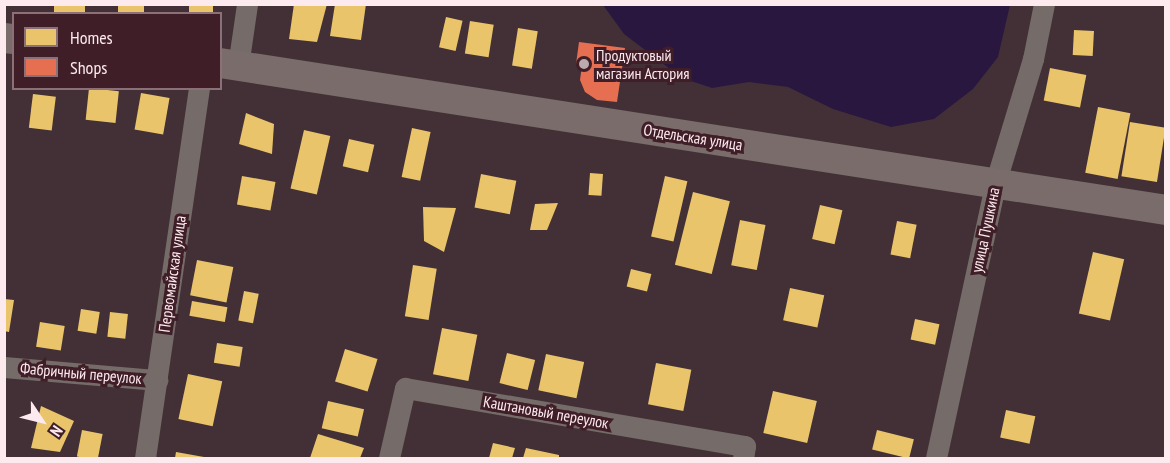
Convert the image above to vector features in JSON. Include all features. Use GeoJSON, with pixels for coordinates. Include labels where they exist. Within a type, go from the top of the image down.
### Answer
{"type":"FeatureCollection","features":[{"type":"Feature","properties":{"kind":"street"},"geometry":{"type":"LineString","coordinates":[[229,65],[247,4]]}},
{"type":"Feature","properties":{"kind":"street","name":"улица Пушкина"},"geometry":{"type":"LineString","coordinates":[[936,459],[995,184],[1033,59],[1044,4]]}},
{"type":"Feature","properties":{"kind":"street","name":"Отдельская улица"},"geometry":{"type":"LineString","coordinates":[[229,65],[1166,210]]}},
{"type":"Feature","properties":{"kind":"street","name":"Первомайская улица"},"geometry":{"type":"LineString","coordinates":[[145,459],[199,90]]}},
{"type":"Feature","properties":{"kind":"street","name":"Фабричный переулок"},"geometry":{"type":"LineString","coordinates":[[4,367],[157,380]]}},
{"type":"Feature","properties":{"kind":"street","name":"Каштановый переулок"},"geometry":{"type":"LineString","coordinates":[[389,459],[405,388],[745,446],[743,459]]}},
{"type":"Feature","properties":{"kind":"shaded area"},"geometry":{"type":"Polygon","coordinates":[[[603,5],[1010,5],[998,57],[973,89],[934,119],[891,127],[833,109],[788,87],[749,82],[712,88],[682,78],[624,34],[603,5]]]}},
{"type":"Feature","properties":{"kind":"building: Homes"},"geometry":{"type":"Polygon","coordinates":[[[54,4],[85,4],[85,12],[54,12],[54,4]]]}},
{"type":"Feature","properties":{"kind":"building: Homes"},"geometry":{"type":"Polygon","coordinates":[[[118,4],[144,4],[144,12],[118,12],[118,4]]]}},
{"type":"Feature","properties":{"kind":"building: Homes"},"geometry":{"type":"Polygon","coordinates":[[[189,4],[213,4],[213,12],[189,12],[189,4]]]}},
{"type":"Feature","properties":{"kind":"building: Homes"},"geometry":{"type":"Polygon","coordinates":[[[294,4],[327,4],[317,42],[289,39],[294,4]]]}},
{"type":"Feature","properties":{"kind":"building: Homes"},"geometry":{"type":"Polygon","coordinates":[[[335,4],[366,4],[361,40],[330,36],[335,4]]]}},
{"type":"Feature","properties":{"kind":"building: Homes"},"geometry":{"type":"Polygon","coordinates":[[[446,17],[463,21],[456,51],[439,47],[446,17]]]}},
{"type":"Feature","properties":{"kind":"building: Homes"},"geometry":{"type":"Polygon","coordinates":[[[470,21],[494,25],[489,57],[465,54],[470,21]]]}},
{"type":"Feature","properties":{"kind":"building: Homes"},"geometry":{"type":"Polygon","coordinates":[[[518,28],[538,31],[532,69],[512,66],[518,28]]]}},
{"type":"Feature","properties":{"kind":"building: Homes"},"geometry":{"type":"Polygon","coordinates":[[[1074,30],[1094,31],[1093,56],[1073,55],[1074,30]]]}},
{"type":"Feature","properties":{"kind":"building: Homes"},"geometry":{"type":"Polygon","coordinates":[[[1050,68],[1086,75],[1080,107],[1044,100],[1050,68]]]}},
{"type":"Feature","properties":{"kind":"building: Homes"},"geometry":{"type":"Polygon","coordinates":[[[89,90],[119,91],[115,123],[86,120],[89,90]]]}},
{"type":"Feature","properties":{"kind":"building: Homes"},"geometry":{"type":"Polygon","coordinates":[[[141,93],[170,98],[163,134],[135,129],[141,93]]]}},
{"type":"Feature","properties":{"kind":"building: Homes"},"geometry":{"type":"Polygon","coordinates":[[[33,94],[56,97],[52,131],[29,128],[33,94]]]}},
{"type":"Feature","properties":{"kind":"building: Homes"},"geometry":{"type":"Polygon","coordinates":[[[1098,107],[1130,113],[1118,179],[1085,173],[1098,107]]]}},
{"type":"Feature","properties":{"kind":"building: Homes"},"geometry":{"type":"Polygon","coordinates":[[[246,113],[274,124],[272,154],[239,144],[246,113]]]}},
{"type":"Feature","properties":{"kind":"building: Homes"},"geometry":{"type":"Polygon","coordinates":[[[1130,122],[1166,128],[1157,182],[1121,176],[1130,122]]]}},
{"type":"Feature","properties":{"kind":"building: Homes"},"geometry":{"type":"Polygon","coordinates":[[[412,128],[431,132],[420,181],[402,177],[412,128]]]}},
{"type":"Feature","properties":{"kind":"building: Homes"},"geometry":{"type":"Polygon","coordinates":[[[304,130],[330,136],[317,195],[291,188],[304,130]]]}},
{"type":"Feature","properties":{"kind":"building: Homes"},"geometry":{"type":"Polygon","coordinates":[[[349,139],[374,145],[368,172],[343,166],[349,139]]]}},
{"type":"Feature","properties":{"kind":"building: Homes"},"geometry":{"type":"Polygon","coordinates":[[[590,173],[603,174],[601,196],[588,195],[590,173]]]}},
{"type":"Feature","properties":{"kind":"building: Homes"},"geometry":{"type":"Polygon","coordinates":[[[481,174],[516,181],[510,214],[475,207],[481,174]]]}},
{"type":"Feature","properties":{"kind":"building: Homes"},"geometry":{"type":"Polygon","coordinates":[[[242,176],[275,182],[270,210],[237,205],[242,176]]]}},
{"type":"Feature","properties":{"kind":"building: Homes"},"geometry":{"type":"Polygon","coordinates":[[[665,176],[687,181],[673,242],[651,236],[665,176]]]}},
{"type":"Feature","properties":{"kind":"building: Homes"},"geometry":{"type":"Polygon","coordinates":[[[693,192],[730,201],[712,274],[675,265],[693,192]]]}},
{"type":"Feature","properties":{"kind":"building: Homes"},"geometry":{"type":"Polygon","coordinates":[[[558,203],[547,230],[530,230],[535,204],[558,203]]]}},
{"type":"Feature","properties":{"kind":"building: Homes"},"geometry":{"type":"Polygon","coordinates":[[[820,205],[842,210],[835,244],[812,239],[820,205]]]}},
{"type":"Feature","properties":{"kind":"building: Homes"},"geometry":{"type":"Polygon","coordinates":[[[423,207],[456,208],[444,252],[424,241],[423,207]]]}},
{"type":"Feature","properties":{"kind":"building: Homes"},"geometry":{"type":"Polygon","coordinates":[[[740,220],[766,225],[757,270],[731,265],[740,220]]]}},
{"type":"Feature","properties":{"kind":"building: Homes"},"geometry":{"type":"Polygon","coordinates":[[[897,221],[917,225],[910,258],[891,254],[897,221]]]}},
{"type":"Feature","properties":{"kind":"building: Homes"},"geometry":{"type":"Polygon","coordinates":[[[1093,252],[1124,259],[1110,321],[1079,313],[1093,252]]]}},
{"type":"Feature","properties":{"kind":"building: Homes"},"geometry":{"type":"Polygon","coordinates":[[[197,260],[233,267],[226,302],[190,295],[197,260]]]}},
{"type":"Feature","properties":{"kind":"building: Homes"},"geometry":{"type":"Polygon","coordinates":[[[413,265],[437,269],[429,320],[405,316],[413,265]]]}},
{"type":"Feature","properties":{"kind":"building: Homes"},"geometry":{"type":"Polygon","coordinates":[[[631,269],[651,274],[647,292],[627,286],[631,269]]]}},
{"type":"Feature","properties":{"kind":"building: Homes"},"geometry":{"type":"Polygon","coordinates":[[[790,288],[824,295],[817,328],[783,320],[790,288]]]}},
{"type":"Feature","properties":{"kind":"building: Homes"},"geometry":{"type":"Polygon","coordinates":[[[244,291],[259,294],[253,323],[238,320],[244,291]]]}},
{"type":"Feature","properties":{"kind":"building: Homes"},"geometry":{"type":"Polygon","coordinates":[[[4,299],[14,300],[9,332],[4,331],[4,299]]]}},
{"type":"Feature","properties":{"kind":"building: Homes"},"geometry":{"type":"Polygon","coordinates":[[[192,301],[227,307],[225,322],[189,316],[192,301]]]}},
{"type":"Feature","properties":{"kind":"building: Homes"},"geometry":{"type":"Polygon","coordinates":[[[81,309],[100,312],[96,334],[78,331],[81,309]]]}},
{"type":"Feature","properties":{"kind":"building: Homes"},"geometry":{"type":"Polygon","coordinates":[[[110,312],[128,314],[125,339],[107,337],[110,312]]]}},
{"type":"Feature","properties":{"kind":"building: Homes"},"geometry":{"type":"Polygon","coordinates":[[[915,319],[939,324],[935,345],[911,340],[915,319]]]}},
{"type":"Feature","properties":{"kind":"building: Homes"},"geometry":{"type":"Polygon","coordinates":[[[40,322],[65,326],[61,351],[36,347],[40,322]]]}},
{"type":"Feature","properties":{"kind":"building: Homes"},"geometry":{"type":"Polygon","coordinates":[[[442,328],[477,335],[468,381],[433,374],[442,328]]]}},
{"type":"Feature","properties":{"kind":"building: Homes"},"geometry":{"type":"Polygon","coordinates":[[[217,343],[243,347],[240,367],[214,363],[217,343]]]}},
{"type":"Feature","properties":{"kind":"building: Homes"},"geometry":{"type":"Polygon","coordinates":[[[345,349],[378,359],[368,391],[335,382],[345,349]]]}},
{"type":"Feature","properties":{"kind":"building: Homes"},"geometry":{"type":"Polygon","coordinates":[[[507,353],[535,360],[528,390],[500,383],[507,353]]]}},
{"type":"Feature","properties":{"kind":"building: Homes"},"geometry":{"type":"Polygon","coordinates":[[[546,354],[584,362],[576,398],[538,390],[546,354]]]}},
{"type":"Feature","properties":{"kind":"building: Homes"},"geometry":{"type":"Polygon","coordinates":[[[656,363],[691,370],[683,411],[648,404],[656,363]]]}},
{"type":"Feature","properties":{"kind":"building: Homes"},"geometry":{"type":"Polygon","coordinates":[[[188,374],[222,381],[213,426],[178,419],[188,374]]]}},
{"type":"Feature","properties":{"kind":"building: Homes"},"geometry":{"type":"Polygon","coordinates":[[[773,391],[817,401],[807,443],[763,433],[773,391]]]}},
{"type":"Feature","properties":{"kind":"building: Homes"},"geometry":{"type":"Polygon","coordinates":[[[328,401],[364,409],[358,437],[322,428],[328,401]]]}},
{"type":"Feature","properties":{"kind":"building: Homes"},"geometry":{"type":"Polygon","coordinates":[[[41,406],[74,421],[60,452],[31,448],[41,406]]]}},
{"type":"Feature","properties":{"kind":"building: Homes"},"geometry":{"type":"Polygon","coordinates":[[[1006,410],[1035,416],[1030,444],[1000,437],[1006,410]]]}},
{"type":"Feature","properties":{"kind":"building: Homes"},"geometry":{"type":"Polygon","coordinates":[[[82,430],[103,434],[98,458],[77,457],[82,430]]]}},
{"type":"Feature","properties":{"kind":"building: Homes"},"geometry":{"type":"Polygon","coordinates":[[[877,430],[914,439],[909,458],[872,449],[877,430]]]}},
{"type":"Feature","properties":{"kind":"building: Homes"},"geometry":{"type":"Polygon","coordinates":[[[318,434],[364,448],[360,458],[310,458],[318,434]]]}},
{"type":"Feature","properties":{"kind":"building: Homes"},"geometry":{"type":"Polygon","coordinates":[[[493,443],[515,448],[512,458],[489,458],[493,443]]]}},
{"type":"Feature","properties":{"kind":"building: Homes"},"geometry":{"type":"Polygon","coordinates":[[[526,448],[559,455],[559,458],[523,458],[526,448]]]}},
{"type":"Feature","properties":{"kind":"building: Homes"},"geometry":{"type":"Polygon","coordinates":[[[176,452],[204,457],[204,458],[175,458],[176,452]]]}},
{"type":"Feature","properties":{"kind":"building: Shops"},"geometry":{"type":"Polygon","coordinates":[[[579,42],[625,48],[617,102],[597,100],[585,92],[580,80],[582,65],[576,64],[579,42]]]}},
{"type":"Feature","properties":{"kind":"place","name":"Продуктовый магазин Астория"},"geometry":{"type":"Point","coordinates":[584,64]}}]}
